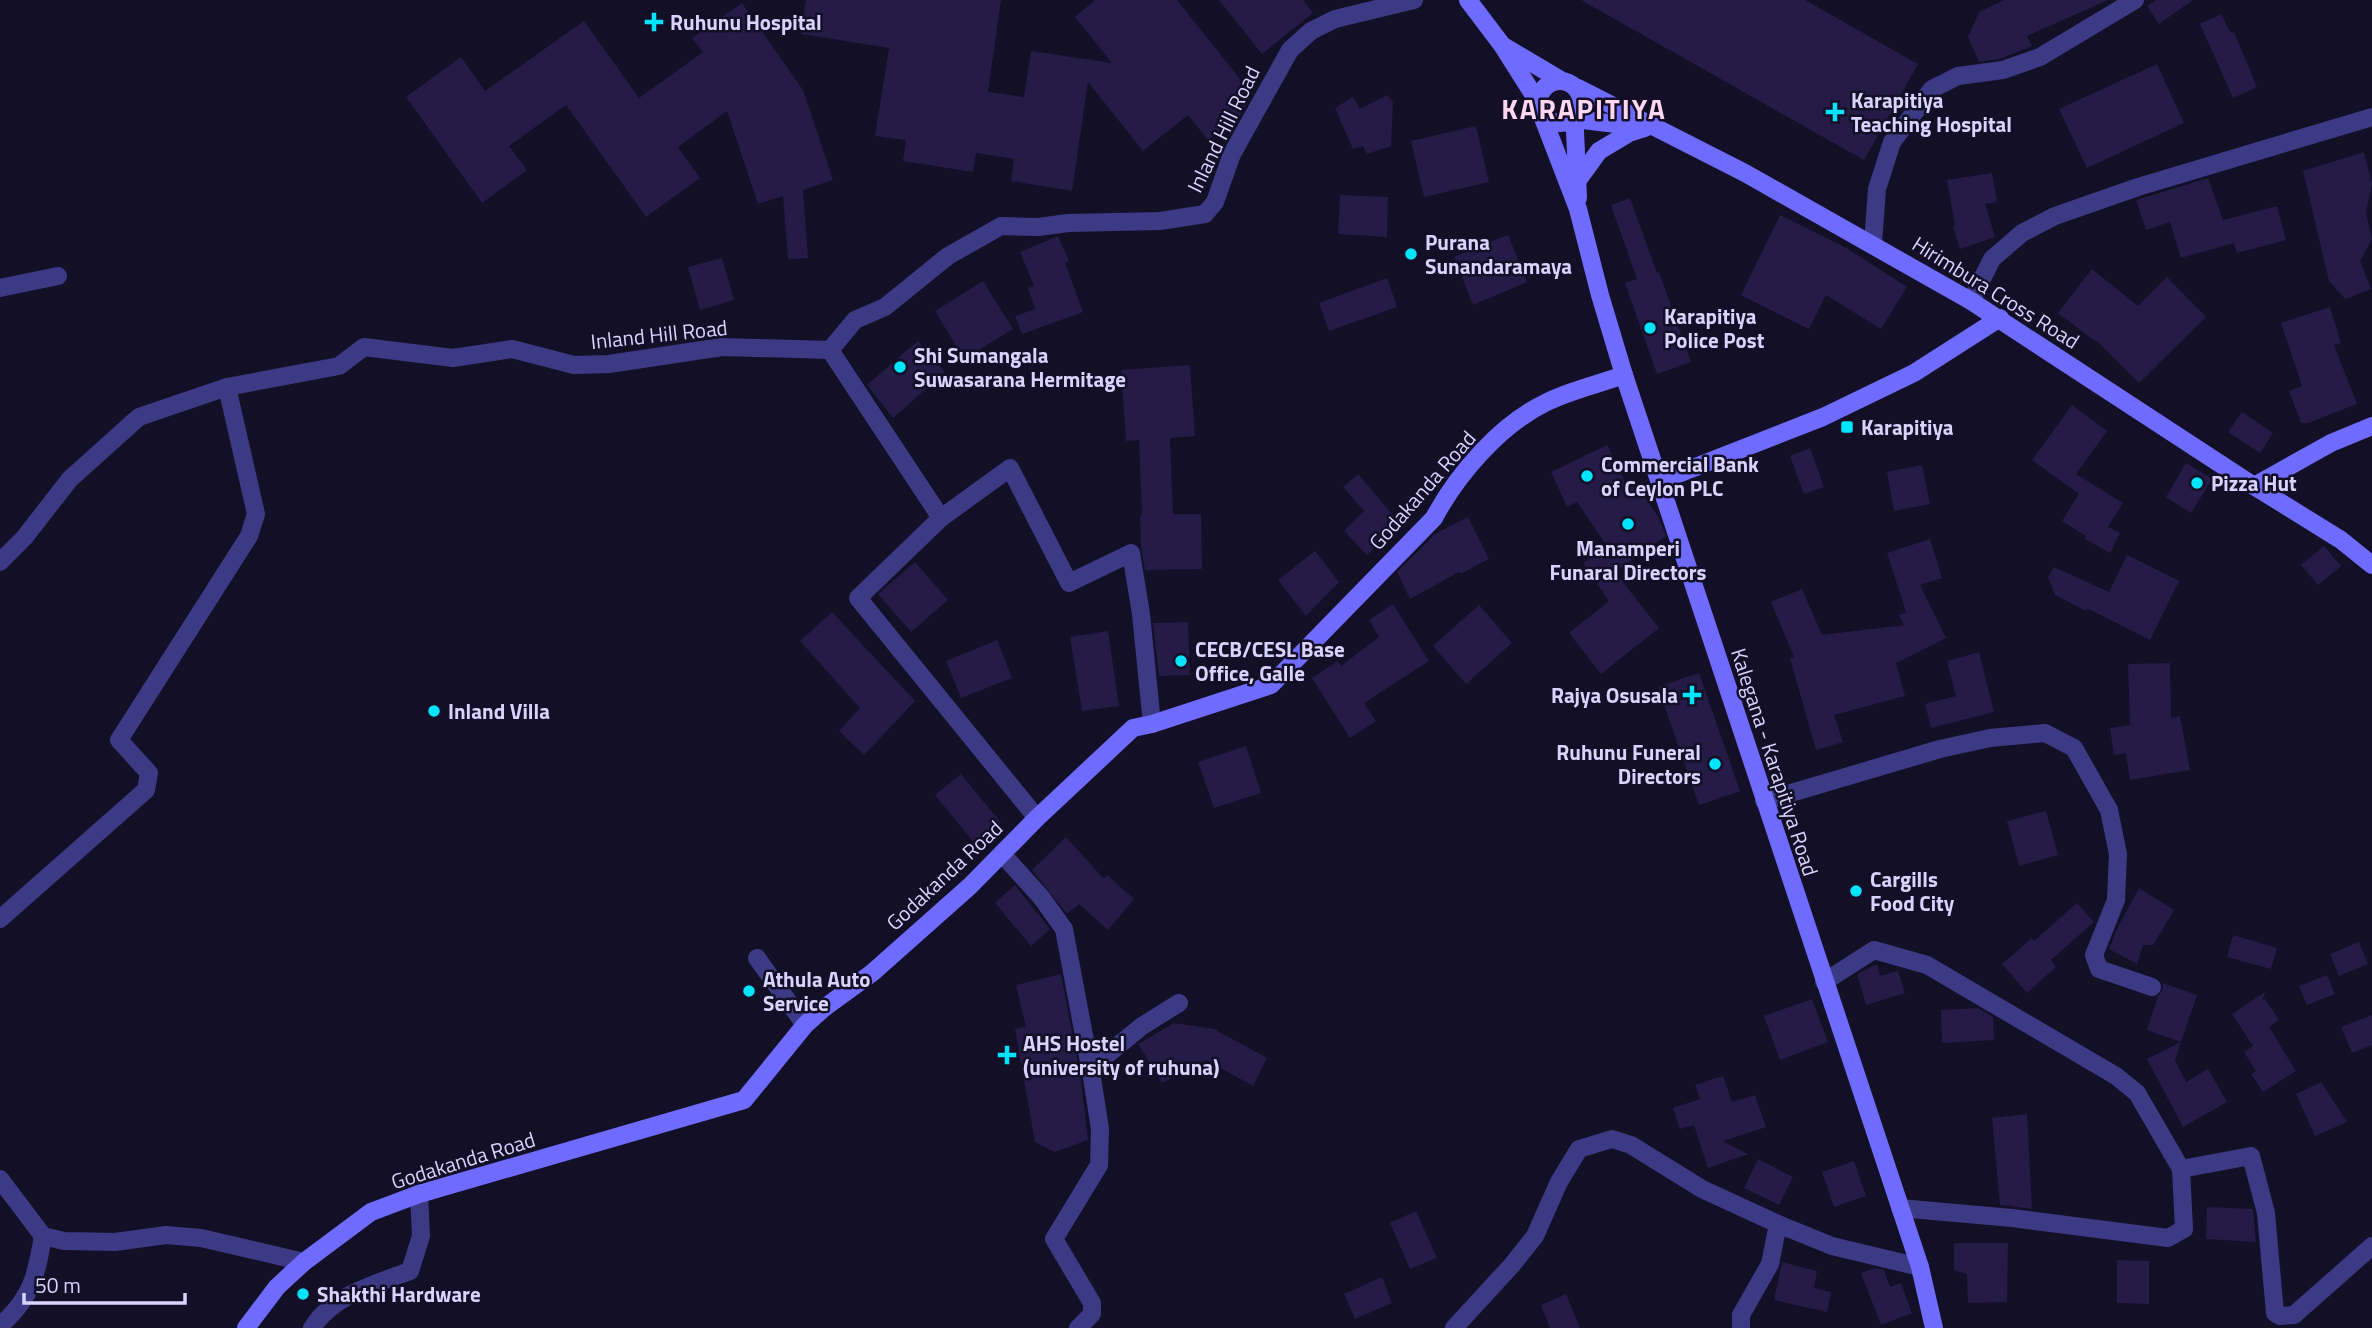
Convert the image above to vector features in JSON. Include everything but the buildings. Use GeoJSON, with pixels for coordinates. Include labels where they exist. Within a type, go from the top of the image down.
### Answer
{"type":"FeatureCollection","features":[{"type":"Feature","properties":{"kind":"main road","name":"Kalegana - Karapitiya Road"},"geometry":{"type":"LineString","coordinates":[[1468,0],[1502,45],[1539,108],[1578,209],[1624,375],[1920,1267],[1934,1328]]}},
{"type":"Feature","properties":{"kind":"main road"},"geometry":{"type":"LineString","coordinates":[[1502,45],[1578,88],[1583,104],[1573,120]]}},
{"type":"Feature","properties":{"kind":"main road"},"geometry":{"type":"LineString","coordinates":[[1559,79],[1543,87],[1539,108],[1555,123],[1573,120],[1653,129]]}},
{"type":"Feature","properties":{"kind":"main road","name":"Hirimbura Cross Road"},"geometry":{"type":"LineString","coordinates":[[1578,88],[1653,129],[1745,173],[2000,318],[2254,486],[2341,540],[2372,565]]}},
{"type":"Feature","properties":{"kind":"main road","name":"Kalegana - Karapitiya Road"},"geometry":{"type":"LineString","coordinates":[[1573,120],[1578,209]]}},
{"type":"Feature","properties":{"kind":"main road"},"geometry":{"type":"LineString","coordinates":[[1578,180],[1599,151],[1629,133],[1653,129]]}},
{"type":"Feature","properties":{"kind":"main road"},"geometry":{"type":"LineString","coordinates":[[1660,481],[1823,417],[1913,373],[2000,318]]}},
{"type":"Feature","properties":{"kind":"main road","name":"Godakanda Road"},"geometry":{"type":"LineString","coordinates":[[246,1328],[277,1287],[304,1262],[371,1212],[419,1194],[744,1100],[805,1025],[872,973],[970,886],[1037,818],[1133,728],[1271,685],[1434,518],[1444,498],[1512,422],[1548,401],[1624,375]]}},
{"type":"Feature","properties":{"kind":"main road"},"geometry":{"type":"LineString","coordinates":[[2254,486],[2330,443],[2372,426]]}},
{"type":"Feature","properties":{"kind":"street","name":"Inland Hill Road"},"geometry":{"type":"LineString","coordinates":[[0,562],[24,538],[70,479],[139,417],[227,387],[339,366],[364,347],[453,358],[512,349],[574,365],[609,365],[722,347],[830,350],[855,320],[885,307],[948,256],[1000,226],[1038,227],[1068,223],[1160,221],[1205,214],[1215,202],[1232,154],[1290,51],[1311,31],[1335,19],[1414,0]]}},
{"type":"Feature","properties":{"kind":"street"},"geometry":{"type":"LineString","coordinates":[[1873,244],[1877,189],[1892,142],[1932,89],[1958,76],[2003,71],[2040,57],[2135,0]]}},
{"type":"Feature","properties":{"kind":"street"},"geometry":{"type":"LineString","coordinates":[[1971,301],[1992,259],[2022,233],[2055,216],[2138,187],[2372,117]]}},
{"type":"Feature","properties":{"kind":"street"},"geometry":{"type":"LineString","coordinates":[[0,288],[58,276]]}},
{"type":"Feature","properties":{"kind":"street"},"geometry":{"type":"LineString","coordinates":[[830,350],[940,518]]}},
{"type":"Feature","properties":{"kind":"street"},"geometry":{"type":"LineString","coordinates":[[0,919],[146,790],[149,773],[119,740],[249,536],[256,514],[227,387]]}},
{"type":"Feature","properties":{"kind":"street"},"geometry":{"type":"LineString","coordinates":[[1037,818],[858,597],[940,518],[1010,468],[1069,583],[1131,553],[1141,614],[1152,724]]}},
{"type":"Feature","properties":{"kind":"street"},"geometry":{"type":"LineString","coordinates":[[1765,801],[1940,749],[1990,738],[2045,733],[2074,748],[2109,810],[2118,855],[2116,900],[2094,955],[2099,969],[2152,988]]}},
{"type":"Feature","properties":{"kind":"street"},"geometry":{"type":"LineString","coordinates":[[1002,855],[1041,897],[1064,929],[1091,1068],[1100,1129],[1099,1165],[1054,1239],[1092,1303],[1092,1314],[1077,1328]]}},
{"type":"Feature","properties":{"kind":"street"},"geometry":{"type":"LineString","coordinates":[[1824,982],[1874,950],[1927,965],[2116,1076],[2137,1093],[2181,1168],[2183,1229],[2168,1238],[2012,1218],[1900,1208]]}},
{"type":"Feature","properties":{"kind":"street"},"geometry":{"type":"LineString","coordinates":[[757,958],[805,1025]]}},
{"type":"Feature","properties":{"kind":"street"},"geometry":{"type":"LineString","coordinates":[[1091,1068],[1142,1026],[1179,1003]]}},
{"type":"Feature","properties":{"kind":"street"},"geometry":{"type":"LineString","coordinates":[[1454,1328],[1535,1236],[1559,1182],[1579,1149],[1612,1139],[1631,1145],[1702,1189],[1778,1224],[1832,1246],[1920,1267]]}},
{"type":"Feature","properties":{"kind":"street"},"geometry":{"type":"LineString","coordinates":[[2181,1168],[2251,1156],[2266,1213],[2275,1313],[2289,1322],[2372,1246]]}},
{"type":"Feature","properties":{"kind":"street"},"geometry":{"type":"LineString","coordinates":[[0,1179],[43,1236],[64,1241],[115,1242],[166,1235],[201,1238],[304,1262]]}},
{"type":"Feature","properties":{"kind":"street"},"geometry":{"type":"LineString","coordinates":[[312,1328],[316,1321],[350,1293],[410,1271],[421,1236],[419,1194]]}},
{"type":"Feature","properties":{"kind":"street"},"geometry":{"type":"LineString","coordinates":[[1741,1328],[1741,1315],[1770,1265],[1778,1224]]}},
{"type":"Feature","properties":{"kind":"street"},"geometry":{"type":"LineString","coordinates":[[0,1326],[20,1309],[36,1275],[43,1236]]}},
{"type":"Feature","properties":{"kind":"place","name":"Ruhunu Hospital"},"geometry":{"type":"Point","coordinates":[654,22]}},
{"type":"Feature","properties":{"kind":"place","name":"Karapitiya Teaching Hospital"},"geometry":{"type":"Point","coordinates":[1835,112]}},
{"type":"Feature","properties":{"kind":"place","name":"Purana Sunandaramaya"},"geometry":{"type":"Point","coordinates":[1411,254]}},
{"type":"Feature","properties":{"kind":"place","name":"Karapitiya Police Post"},"geometry":{"type":"Point","coordinates":[1650,328]}},
{"type":"Feature","properties":{"kind":"place","name":"Shi Sumangala Suwasarana Hermitage"},"geometry":{"type":"Point","coordinates":[900,367]}},
{"type":"Feature","properties":{"kind":"place","name":"Karapitiya"},"geometry":{"type":"Point","coordinates":[1847,427]}},
{"type":"Feature","properties":{"kind":"place","name":"Commercial Bank of Ceylon PLC"},"geometry":{"type":"Point","coordinates":[1587,476]}},
{"type":"Feature","properties":{"kind":"place","name":"Pizza Hut"},"geometry":{"type":"Point","coordinates":[2197,483]}},
{"type":"Feature","properties":{"kind":"place","name":"Manamperi Funaral Directors"},"geometry":{"type":"Point","coordinates":[1628,524]}},
{"type":"Feature","properties":{"kind":"place","name":"CECB/CESL Base Office, Galle"},"geometry":{"type":"Point","coordinates":[1181,661]}},
{"type":"Feature","properties":{"kind":"place","name":"Rajya Osusala"},"geometry":{"type":"Point","coordinates":[1692,695]}},
{"type":"Feature","properties":{"kind":"place","name":"Inland Villa"},"geometry":{"type":"Point","coordinates":[434,711]}},
{"type":"Feature","properties":{"kind":"place","name":"Ruhunu Funeral Directors"},"geometry":{"type":"Point","coordinates":[1715,764]}},
{"type":"Feature","properties":{"kind":"place","name":"Cargills Food City"},"geometry":{"type":"Point","coordinates":[1856,891]}},
{"type":"Feature","properties":{"kind":"place","name":"Athula Auto Service"},"geometry":{"type":"Point","coordinates":[749,991]}},
{"type":"Feature","properties":{"kind":"place","name":"AHS Hostel (university of ruhuna)"},"geometry":{"type":"Point","coordinates":[1007,1055]}},
{"type":"Feature","properties":{"kind":"place","name":"Shakthi Hardware"},"geometry":{"type":"Point","coordinates":[303,1294]}},
{"type":"Feature","properties":{"kind":"district","name":"KARAPITIYA"},"geometry":{"type":"Point","coordinates":[1584,108]}}]}
